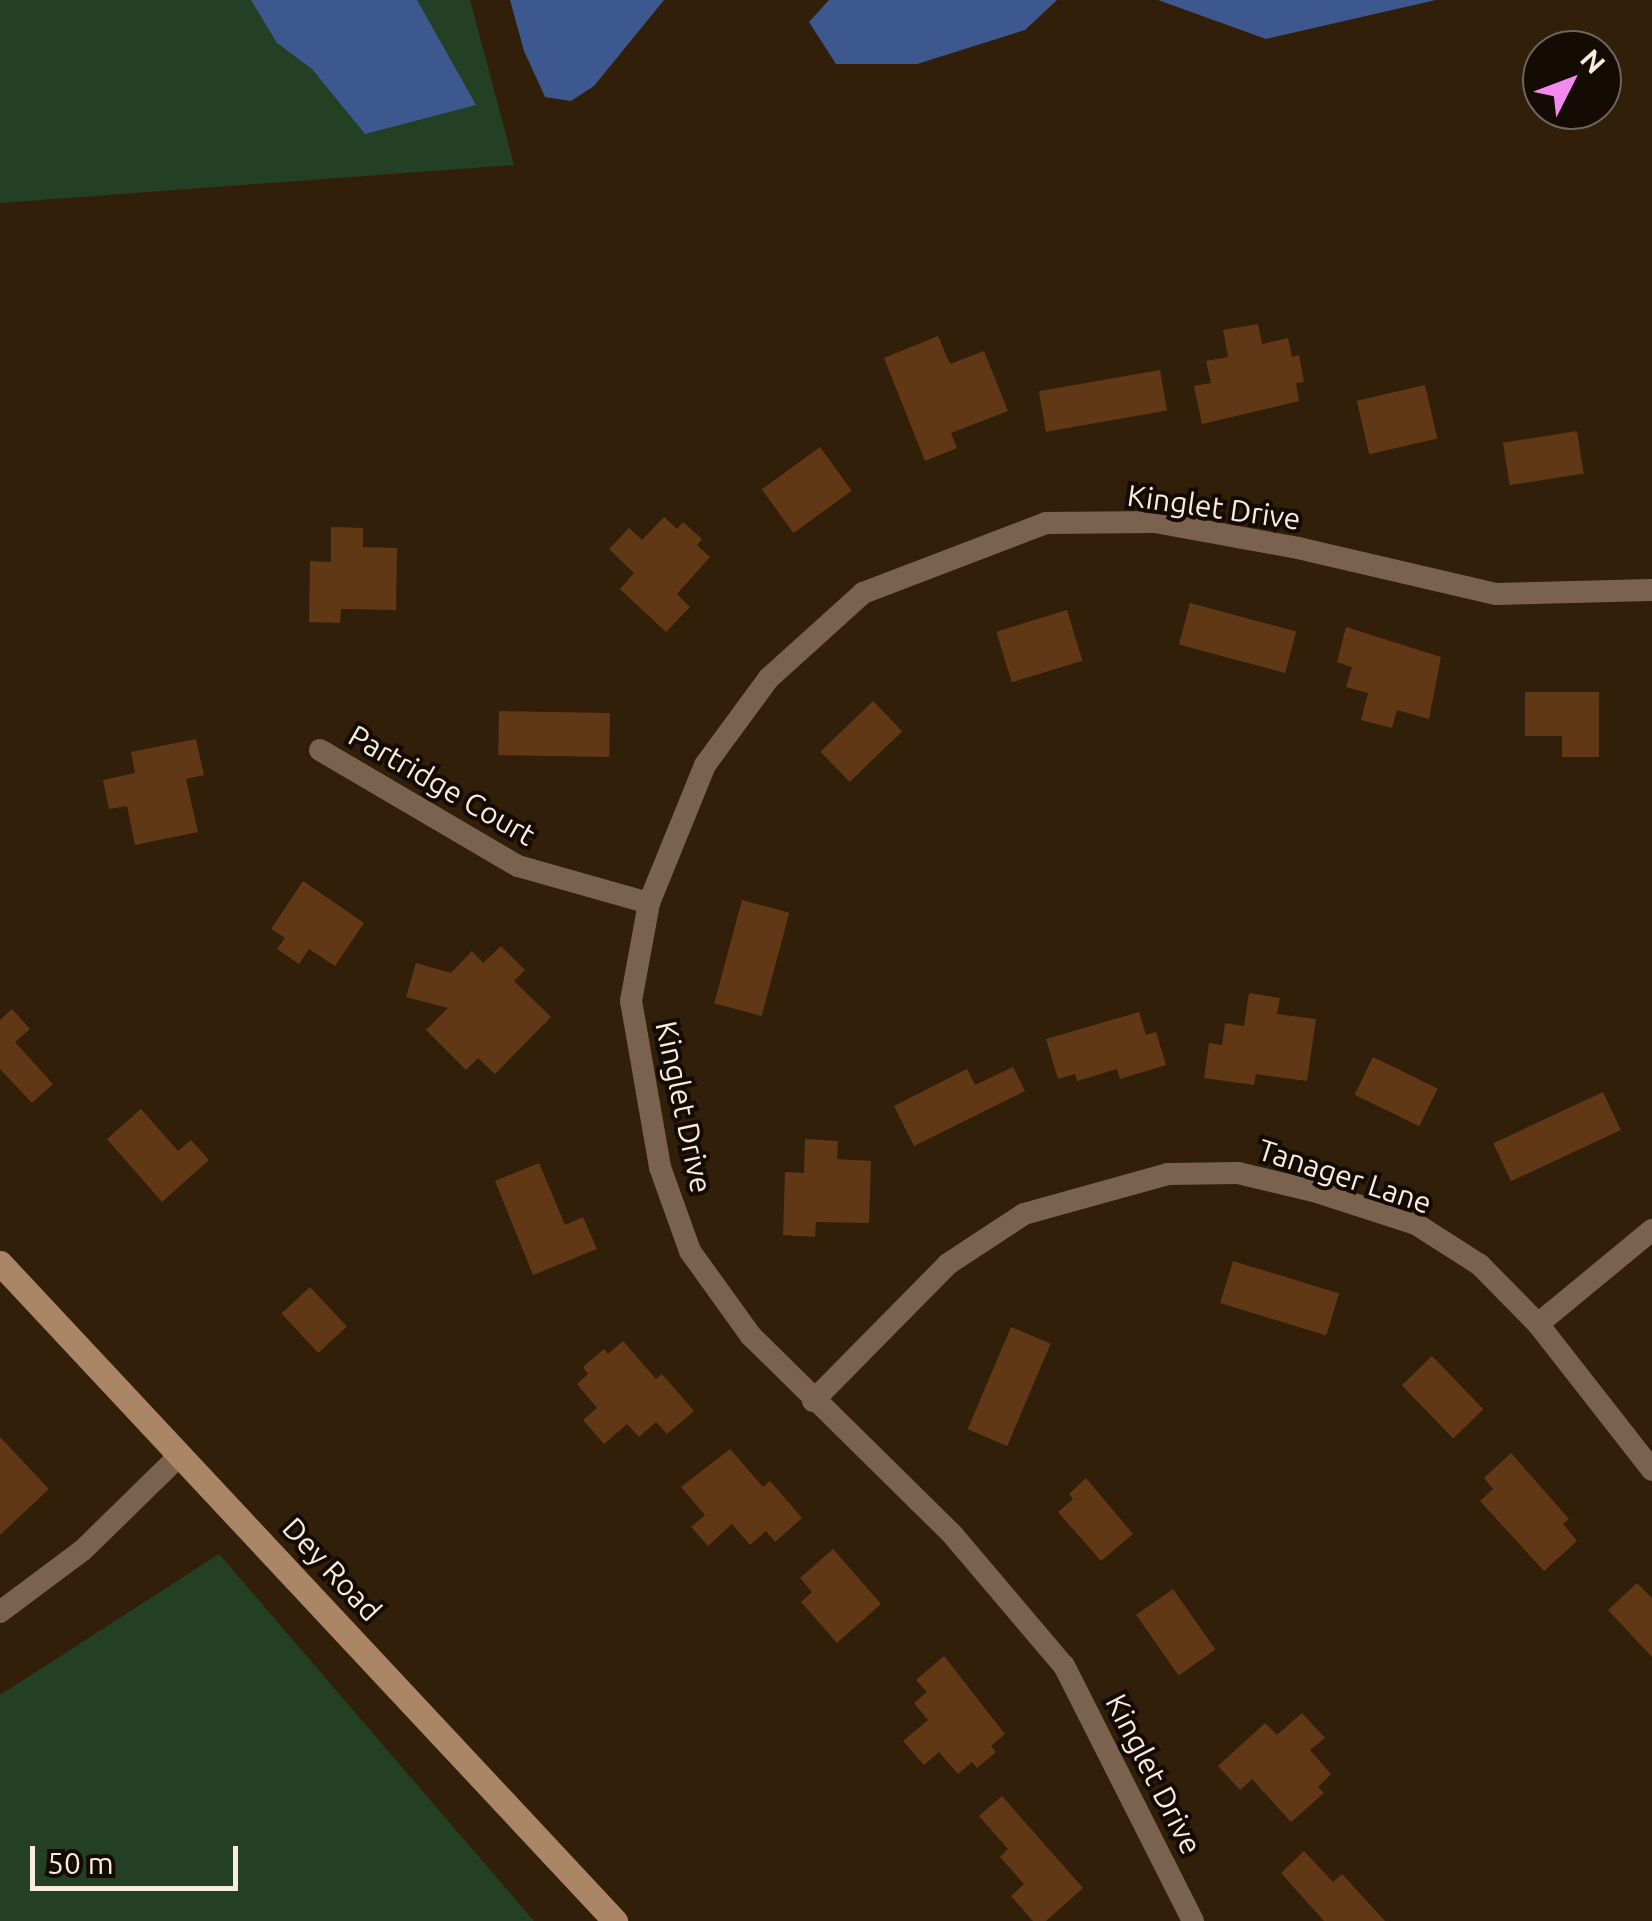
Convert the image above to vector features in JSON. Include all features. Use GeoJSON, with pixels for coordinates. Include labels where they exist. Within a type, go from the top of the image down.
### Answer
{"type":"FeatureCollection","features":[{"type":"Feature","properties":{"kind":"main road","name":"Dey Road"},"geometry":{"type":"LineString","coordinates":[[0,1263],[615,1921]]}},
{"type":"Feature","properties":{"kind":"street","name":"Kinglet Drive"},"geometry":{"type":"LineString","coordinates":[[1193,1921],[1064,1666],[953,1535],[751,1336],[690,1251],[660,1168],[631,1000],[649,904],[705,764],[769,678],[863,593],[1046,523],[1155,522],[1298,548],[1496,594],[1652,590]]}},
{"type":"Feature","properties":{"kind":"street","name":"Partridge Court"},"geometry":{"type":"LineString","coordinates":[[320,750],[518,866],[649,904]]}},
{"type":"Feature","properties":{"kind":"street","name":"Tanager Lane"},"geometry":{"type":"LineString","coordinates":[[813,1401],[948,1264],[1024,1214],[1168,1174],[1238,1173],[1317,1192],[1416,1224],[1480,1265],[1538,1324],[1652,1470]]}},
{"type":"Feature","properties":{"kind":"street"},"geometry":{"type":"LineString","coordinates":[[1538,1324],[1652,1230]]}},
{"type":"Feature","properties":{"kind":"street"},"geometry":{"type":"LineString","coordinates":[[0,1612],[83,1550],[180,1455]]}},
{"type":"Feature","properties":{"kind":"green space"},"geometry":{"type":"Polygon","coordinates":[[[0,0],[470,0],[514,165],[0,203],[0,0]]]}},
{"type":"Feature","properties":{"kind":"green space"},"geometry":{"type":"Polygon","coordinates":[[[219,1554],[534,1921],[0,1921],[0,1695],[219,1554]]]}},
{"type":"Feature","properties":{"kind":"water"},"geometry":{"type":"Polygon","coordinates":[[[251,0],[417,0],[476,105],[365,134],[312,69],[277,43],[251,0]]]}},
{"type":"Feature","properties":{"kind":"water"},"geometry":{"type":"Polygon","coordinates":[[[510,0],[664,0],[594,86],[571,101],[545,97],[524,51],[510,0]]]}},
{"type":"Feature","properties":{"kind":"water"},"geometry":{"type":"Polygon","coordinates":[[[829,0],[1057,0],[1025,30],[917,64],[836,64],[809,22],[829,0]]]}},
{"type":"Feature","properties":{"kind":"water"},"geometry":{"type":"Polygon","coordinates":[[[1158,0],[1436,0],[1266,39],[1158,0]]]}},
{"type":"Feature","properties":{"kind":"building"},"geometry":{"type":"Polygon","coordinates":[[[1258,324],[1262,344],[1288,338],[1292,357],[1299,355],[1304,382],[1296,383],[1299,401],[1202,424],[1194,386],[1211,383],[1206,361],[1228,357],[1223,330],[1258,324]]]}},
{"type":"Feature","properties":{"kind":"building"},"geometry":{"type":"Polygon","coordinates":[[[938,336],[950,364],[984,351],[1008,411],[951,433],[957,448],[925,461],[884,358],[938,336]]]}},
{"type":"Feature","properties":{"kind":"building"},"geometry":{"type":"Polygon","coordinates":[[[1160,370],[1167,410],[1046,432],[1039,391],[1160,370]]]}},
{"type":"Feature","properties":{"kind":"building"},"geometry":{"type":"Polygon","coordinates":[[[1425,385],[1437,439],[1369,454],[1357,401],[1425,385]]]}},
{"type":"Feature","properties":{"kind":"building"},"geometry":{"type":"Polygon","coordinates":[[[1577,431],[1584,473],[1510,485],[1503,443],[1577,431]]]}},
{"type":"Feature","properties":{"kind":"building"},"geometry":{"type":"Polygon","coordinates":[[[820,447],[852,491],[793,533],[762,489],[820,447]]]}},
{"type":"Feature","properties":{"kind":"building"},"geometry":{"type":"Polygon","coordinates":[[[664,517],[677,529],[683,522],[702,539],[697,545],[710,557],[677,594],[690,607],[666,632],[620,589],[634,573],[609,549],[629,528],[642,540],[664,517]]]}},
{"type":"Feature","properties":{"kind":"building"},"geometry":{"type":"Polygon","coordinates":[[[331,527],[363,528],[363,547],[397,548],[396,610],[341,609],[340,623],[309,622],[310,561],[331,562],[331,527]]]}},
{"type":"Feature","properties":{"kind":"building"},"geometry":{"type":"Polygon","coordinates":[[[1190,603],[1296,631],[1285,673],[1179,645],[1190,603]]]}},
{"type":"Feature","properties":{"kind":"building"},"geometry":{"type":"Polygon","coordinates":[[[1067,610],[1082,661],[1012,682],[996,632],[1067,610]]]}},
{"type":"Feature","properties":{"kind":"building"},"geometry":{"type":"Polygon","coordinates":[[[1346,627],[1441,657],[1429,719],[1397,710],[1392,728],[1361,720],[1368,693],[1346,687],[1352,667],[1337,662],[1346,627]]]}},
{"type":"Feature","properties":{"kind":"building"},"geometry":{"type":"Polygon","coordinates":[[[1525,692],[1599,692],[1599,757],[1562,757],[1562,736],[1525,736],[1525,692]]]}},
{"type":"Feature","properties":{"kind":"building"},"geometry":{"type":"Polygon","coordinates":[[[873,701],[902,731],[850,782],[820,752],[873,701]]]}},
{"type":"Feature","properties":{"kind":"building"},"geometry":{"type":"Polygon","coordinates":[[[499,711],[610,713],[609,757],[498,755],[499,711]]]}},
{"type":"Feature","properties":{"kind":"building"},"geometry":{"type":"Polygon","coordinates":[[[196,739],[204,775],[186,779],[198,832],[135,845],[127,806],[109,809],[103,780],[135,773],[131,752],[196,739]]]}},
{"type":"Feature","properties":{"kind":"building"},"geometry":{"type":"Polygon","coordinates":[[[303,881],[364,923],[335,966],[309,949],[299,964],[277,949],[285,938],[271,929],[303,881]]]}},
{"type":"Feature","properties":{"kind":"building"},"geometry":{"type":"Polygon","coordinates":[[[742,900],[789,913],[762,1016],[714,1003],[742,900]]]}},
{"type":"Feature","properties":{"kind":"building"},"geometry":{"type":"Polygon","coordinates":[[[501,946],[525,970],[514,981],[551,1017],[495,1074],[478,1058],[466,1070],[426,1030],[448,1008],[406,997],[416,963],[451,973],[472,951],[483,963],[501,946]]]}},
{"type":"Feature","properties":{"kind":"building"},"geometry":{"type":"Polygon","coordinates":[[[1249,993],[1280,998],[1277,1014],[1316,1019],[1307,1081],[1256,1074],[1254,1085],[1204,1078],[1209,1043],[1222,1045],[1225,1023],[1244,1026],[1249,993]]]}},
{"type":"Feature","properties":{"kind":"building"},"geometry":{"type":"Polygon","coordinates":[[[12,1009],[30,1029],[15,1042],[53,1084],[32,1103],[0,1069],[0,1020],[12,1009]]]}},
{"type":"Feature","properties":{"kind":"building"},"geometry":{"type":"Polygon","coordinates":[[[1139,1012],[1146,1035],[1156,1032],[1166,1065],[1120,1079],[1117,1069],[1077,1081],[1075,1074],[1058,1079],[1046,1039],[1139,1012]]]}},
{"type":"Feature","properties":{"kind":"building"},"geometry":{"type":"Polygon","coordinates":[[[1373,1057],[1438,1089],[1419,1126],[1355,1095],[1373,1057]]]}},
{"type":"Feature","properties":{"kind":"building"},"geometry":{"type":"Polygon","coordinates":[[[1013,1067],[1025,1091],[914,1146],[894,1106],[967,1069],[975,1085],[1013,1067]]]}},
{"type":"Feature","properties":{"kind":"building"},"geometry":{"type":"Polygon","coordinates":[[[1603,1092],[1621,1130],[1511,1181],[1493,1143],[1603,1092]]]}},
{"type":"Feature","properties":{"kind":"building"},"geometry":{"type":"Polygon","coordinates":[[[141,1109],[178,1151],[191,1140],[209,1160],[162,1202],[107,1139],[141,1109]]]}},
{"type":"Feature","properties":{"kind":"building"},"geometry":{"type":"Polygon","coordinates":[[[805,1139],[838,1141],[837,1159],[871,1161],[869,1223],[816,1222],[815,1237],[783,1235],[785,1172],[804,1173],[805,1139]]]}},
{"type":"Feature","properties":{"kind":"building"},"geometry":{"type":"Polygon","coordinates":[[[539,1163],[565,1225],[583,1217],[597,1249],[533,1275],[495,1181],[539,1163]]]}},
{"type":"Feature","properties":{"kind":"building"},"geometry":{"type":"Polygon","coordinates":[[[1233,1261],[1339,1293],[1326,1336],[1220,1303],[1233,1261]]]}},
{"type":"Feature","properties":{"kind":"building"},"geometry":{"type":"Polygon","coordinates":[[[310,1287],[347,1326],[318,1353],[281,1314],[310,1287]]]}},
{"type":"Feature","properties":{"kind":"building"},"geometry":{"type":"Polygon","coordinates":[[[1011,1327],[1051,1344],[1007,1446],[968,1429],[1011,1327]]]}},
{"type":"Feature","properties":{"kind":"building"},"geometry":{"type":"Polygon","coordinates":[[[623,1341],[656,1379],[662,1374],[694,1411],[667,1434],[656,1422],[639,1437],[627,1424],[604,1444],[583,1420],[597,1408],[577,1384],[588,1374],[583,1367],[604,1349],[608,1354],[623,1341]]]}},
{"type":"Feature","properties":{"kind":"building"},"geometry":{"type":"Polygon","coordinates":[[[1432,1356],[1483,1409],[1453,1438],[1402,1385],[1432,1356]]]}},
{"type":"Feature","properties":{"kind":"building"},"geometry":{"type":"Polygon","coordinates":[[[0,1437],[49,1489],[0,1535],[0,1437]]]}},
{"type":"Feature","properties":{"kind":"building"},"geometry":{"type":"Polygon","coordinates":[[[730,1449],[763,1487],[770,1481],[802,1518],[775,1542],[766,1531],[750,1545],[732,1524],[708,1546],[691,1527],[705,1515],[681,1487],[730,1449]]]}},
{"type":"Feature","properties":{"kind":"building"},"geometry":{"type":"Polygon","coordinates":[[[1511,1453],[1569,1519],[1563,1524],[1577,1541],[1544,1571],[1480,1501],[1493,1489],[1484,1478],[1511,1453]]]}},
{"type":"Feature","properties":{"kind":"building"},"geometry":{"type":"Polygon","coordinates":[[[1086,1478],[1133,1534],[1101,1561],[1058,1512],[1073,1499],[1069,1494],[1086,1478]]]}},
{"type":"Feature","properties":{"kind":"building"},"geometry":{"type":"Polygon","coordinates":[[[833,1549],[881,1604],[837,1643],[801,1602],[812,1592],[800,1578],[833,1549]]]}},
{"type":"Feature","properties":{"kind":"building"},"geometry":{"type":"Polygon","coordinates":[[[1637,1583],[1652,1598],[1652,1657],[1608,1610],[1637,1583]]]}},
{"type":"Feature","properties":{"kind":"building"},"geometry":{"type":"Polygon","coordinates":[[[1173,1589],[1215,1650],[1179,1675],[1136,1615],[1173,1589]]]}},
{"type":"Feature","properties":{"kind":"building"},"geometry":{"type":"Polygon","coordinates":[[[944,1656],[1005,1734],[991,1746],[996,1752],[977,1768],[972,1762],[958,1774],[939,1752],[924,1765],[903,1741],[928,1720],[914,1703],[927,1692],[916,1680],[944,1656]]]}},
{"type":"Feature","properties":{"kind":"building"},"geometry":{"type":"Polygon","coordinates":[[[1302,1713],[1325,1738],[1310,1750],[1331,1774],[1318,1787],[1324,1793],[1291,1822],[1252,1779],[1240,1790],[1218,1766],[1265,1723],[1277,1735],[1302,1713]]]}},
{"type":"Feature","properties":{"kind":"building"},"geometry":{"type":"Polygon","coordinates":[[[1002,1796],[1083,1888],[1046,1921],[1033,1921],[1011,1896],[1024,1884],[1000,1857],[1008,1849],[979,1816],[1002,1796]]]}},
{"type":"Feature","properties":{"kind":"building"},"geometry":{"type":"Polygon","coordinates":[[[1304,1851],[1333,1882],[1342,1874],[1385,1921],[1324,1921],[1281,1873],[1304,1851]]]}}]}
